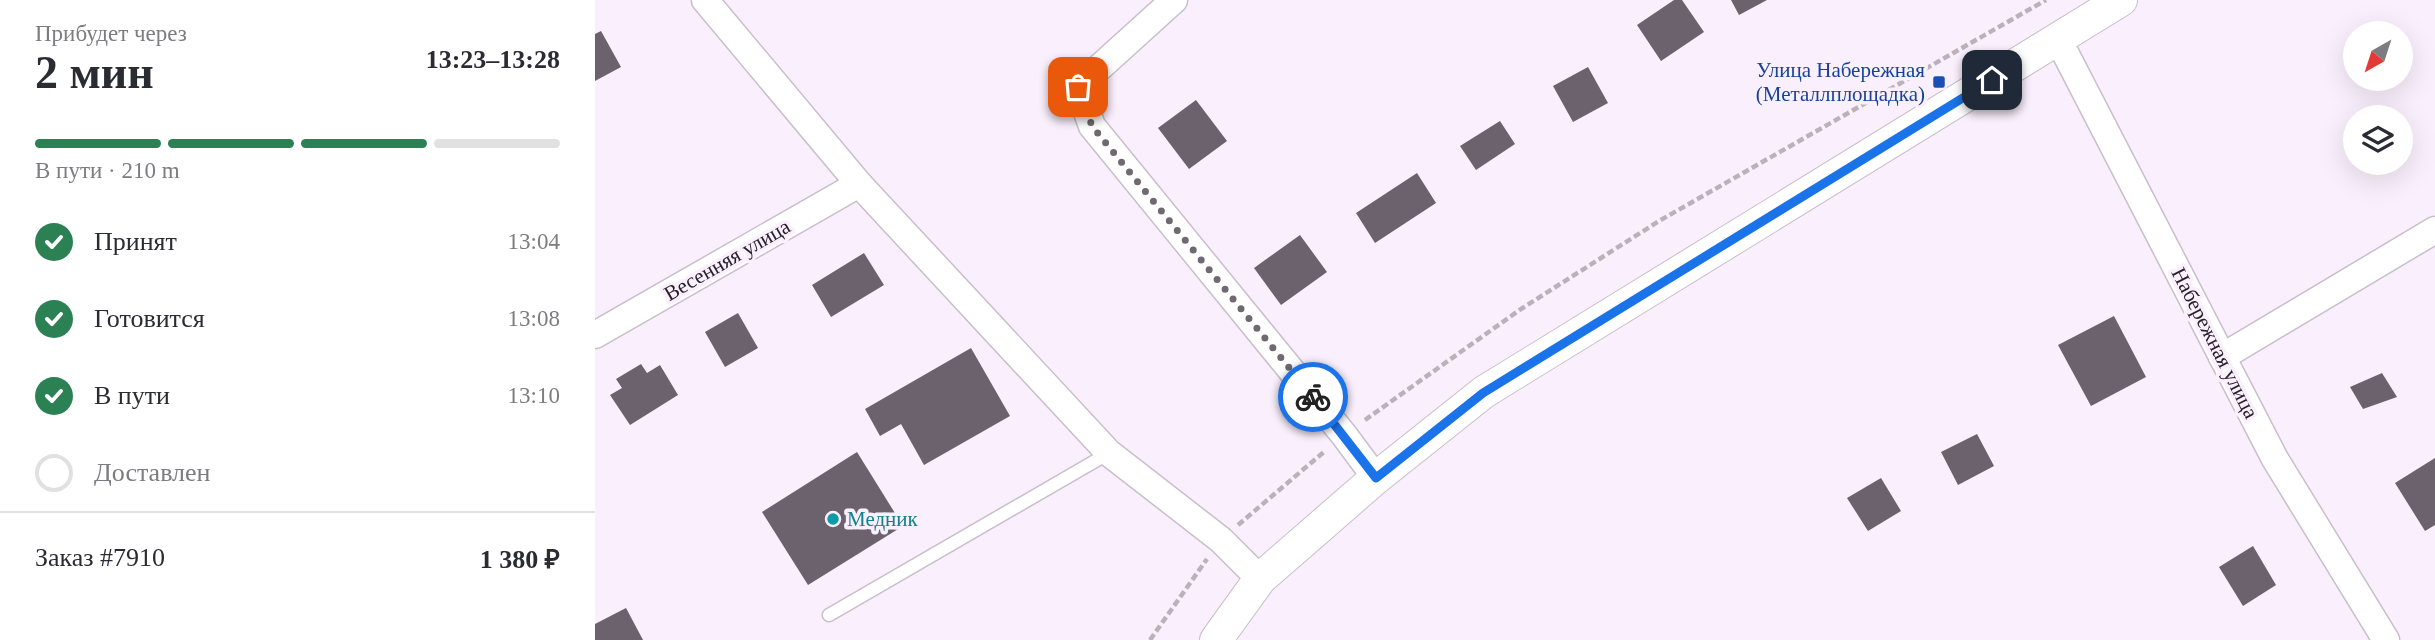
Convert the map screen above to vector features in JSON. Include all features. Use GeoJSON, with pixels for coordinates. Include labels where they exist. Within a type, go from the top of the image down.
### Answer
{"type":"FeatureCollection","features":[{"type":"Feature","properties":{"kind":"street"},"geometry":{"type":"LineString","coordinates":[[705,0],[859,184],[1109,453],[1221,540],[1261,579]]}},
{"type":"Feature","properties":{"kind":"street"},"geometry":{"type":"LineString","coordinates":[[1174,0],[1078,87],[1092,126],[1376,478]]}},
{"type":"Feature","properties":{"kind":"street"},"geometry":{"type":"LineString","coordinates":[[1216,640],[1261,579],[1376,478],[1483,393],[2120,0]]}},
{"type":"Feature","properties":{"kind":"street","name":"Набережная улица"},"geometry":{"type":"LineString","coordinates":[[2058,38],[2274,459],[2386,640]]}},
{"type":"Feature","properties":{"kind":"street","name":"Весенняя улица"},"geometry":{"type":"LineString","coordinates":[[595,335],[859,184]]}},
{"type":"Feature","properties":{"kind":"street"},"geometry":{"type":"LineString","coordinates":[[2221,357],[2435,230]]}},
{"type":"Feature","properties":{"kind":"lane"},"geometry":{"type":"LineString","coordinates":[[829,615],[1109,453]]}},
{"type":"Feature","properties":{"kind":"path"},"geometry":{"type":"LineString","coordinates":[[1150,640],[1221,540],[1344,435],[1521,309],[1659,221],[2046,0]]}},
{"type":"Feature","properties":{"kind":"building"},"geometry":{"type":"Polygon","coordinates":[[[1674,0],[1682,0],[1704,32],[1661,61],[1637,25],[1674,0]]]}},
{"type":"Feature","properties":{"kind":"building"},"geometry":{"type":"Polygon","coordinates":[[[1731,0],[1767,0],[1739,15],[1731,0]]]}},
{"type":"Feature","properties":{"kind":"building"},"geometry":{"type":"Polygon","coordinates":[[[601,31],[621,67],[595,81],[595,34],[601,31]]]}},
{"type":"Feature","properties":{"kind":"building"},"geometry":{"type":"Polygon","coordinates":[[[1588,67],[1608,103],[1573,122],[1553,86],[1588,67]]]}},
{"type":"Feature","properties":{"kind":"building"},"geometry":{"type":"Polygon","coordinates":[[[1196,100],[1227,141],[1189,169],[1158,128],[1196,100]]]}},
{"type":"Feature","properties":{"kind":"building"},"geometry":{"type":"Polygon","coordinates":[[[1500,121],[1515,144],[1476,170],[1460,146],[1500,121]]]}},
{"type":"Feature","properties":{"kind":"building"},"geometry":{"type":"Polygon","coordinates":[[[1417,173],[1436,203],[1375,243],[1356,213],[1417,173]]]}},
{"type":"Feature","properties":{"kind":"building"},"geometry":{"type":"Polygon","coordinates":[[[1300,235],[1327,272],[1281,305],[1254,268],[1300,235]]]}},
{"type":"Feature","properties":{"kind":"building"},"geometry":{"type":"Polygon","coordinates":[[[864,253],[884,285],[831,317],[812,285],[864,253]]]}},
{"type":"Feature","properties":{"kind":"building"},"geometry":{"type":"Polygon","coordinates":[[[738,313],[758,348],[725,367],[705,332],[738,313]]]}},
{"type":"Feature","properties":{"kind":"building"},"geometry":{"type":"Polygon","coordinates":[[[2114,316],[2146,377],[2091,406],[2058,345],[2114,316]]]}},
{"type":"Feature","properties":{"kind":"building"},"geometry":{"type":"Polygon","coordinates":[[[971,348],[1010,416],[924,465],[901,424],[880,436],[865,409],[971,348]]]}},
{"type":"Feature","properties":{"kind":"building"},"geometry":{"type":"Polygon","coordinates":[[[641,364],[647,373],[660,365],[678,395],[630,425],[610,395],[622,388],[616,379],[641,364]]]}},
{"type":"Feature","properties":{"kind":"building"},"geometry":{"type":"Polygon","coordinates":[[[2382,373],[2397,397],[2363,409],[2350,387],[2382,373]]]}},
{"type":"Feature","properties":{"kind":"building"},"geometry":{"type":"Polygon","coordinates":[[[1977,434],[1994,466],[1958,485],[1941,452],[1977,434]]]}},
{"type":"Feature","properties":{"kind":"building","name":"Медник"},"geometry":{"type":"Polygon","coordinates":[[[857,452],[903,526],[808,585],[762,512],[857,452]]]}},
{"type":"Feature","properties":{"kind":"building"},"geometry":{"type":"Polygon","coordinates":[[[2435,458],[2435,525],[2425,531],[2395,483],[2435,458]]]}},
{"type":"Feature","properties":{"kind":"building"},"geometry":{"type":"Polygon","coordinates":[[[1881,478],[1901,511],[1868,531],[1847,498],[1881,478]]]}},
{"type":"Feature","properties":{"kind":"building"},"geometry":{"type":"Polygon","coordinates":[[[2253,546],[2276,585],[2243,606],[2219,567],[2253,546]]]}},
{"type":"Feature","properties":{"kind":"building"},"geometry":{"type":"Polygon","coordinates":[[[626,608],[643,640],[595,640],[595,624],[626,608]]]}},
{"type":"Feature","properties":{"kind":"way so far"},"geometry":{"type":"LineString","coordinates":[[1078,87],[1092,126],[1313,397]]}},
{"type":"Feature","properties":{"kind":"place","name":"Улица Набережная (Металлплощадка)"},"geometry":{"type":"Point","coordinates":[1939,82]}},
{"type":"Feature","properties":{"kind":"place","name":"Медник"},"geometry":{"type":"Point","coordinates":[833,519]}},
{"type":"Feature","properties":{"kind":"route"},"geometry":{"type":"LineString","coordinates":[[1313,397],[1376,478],[1483,393],[1992,80]]}}]}
